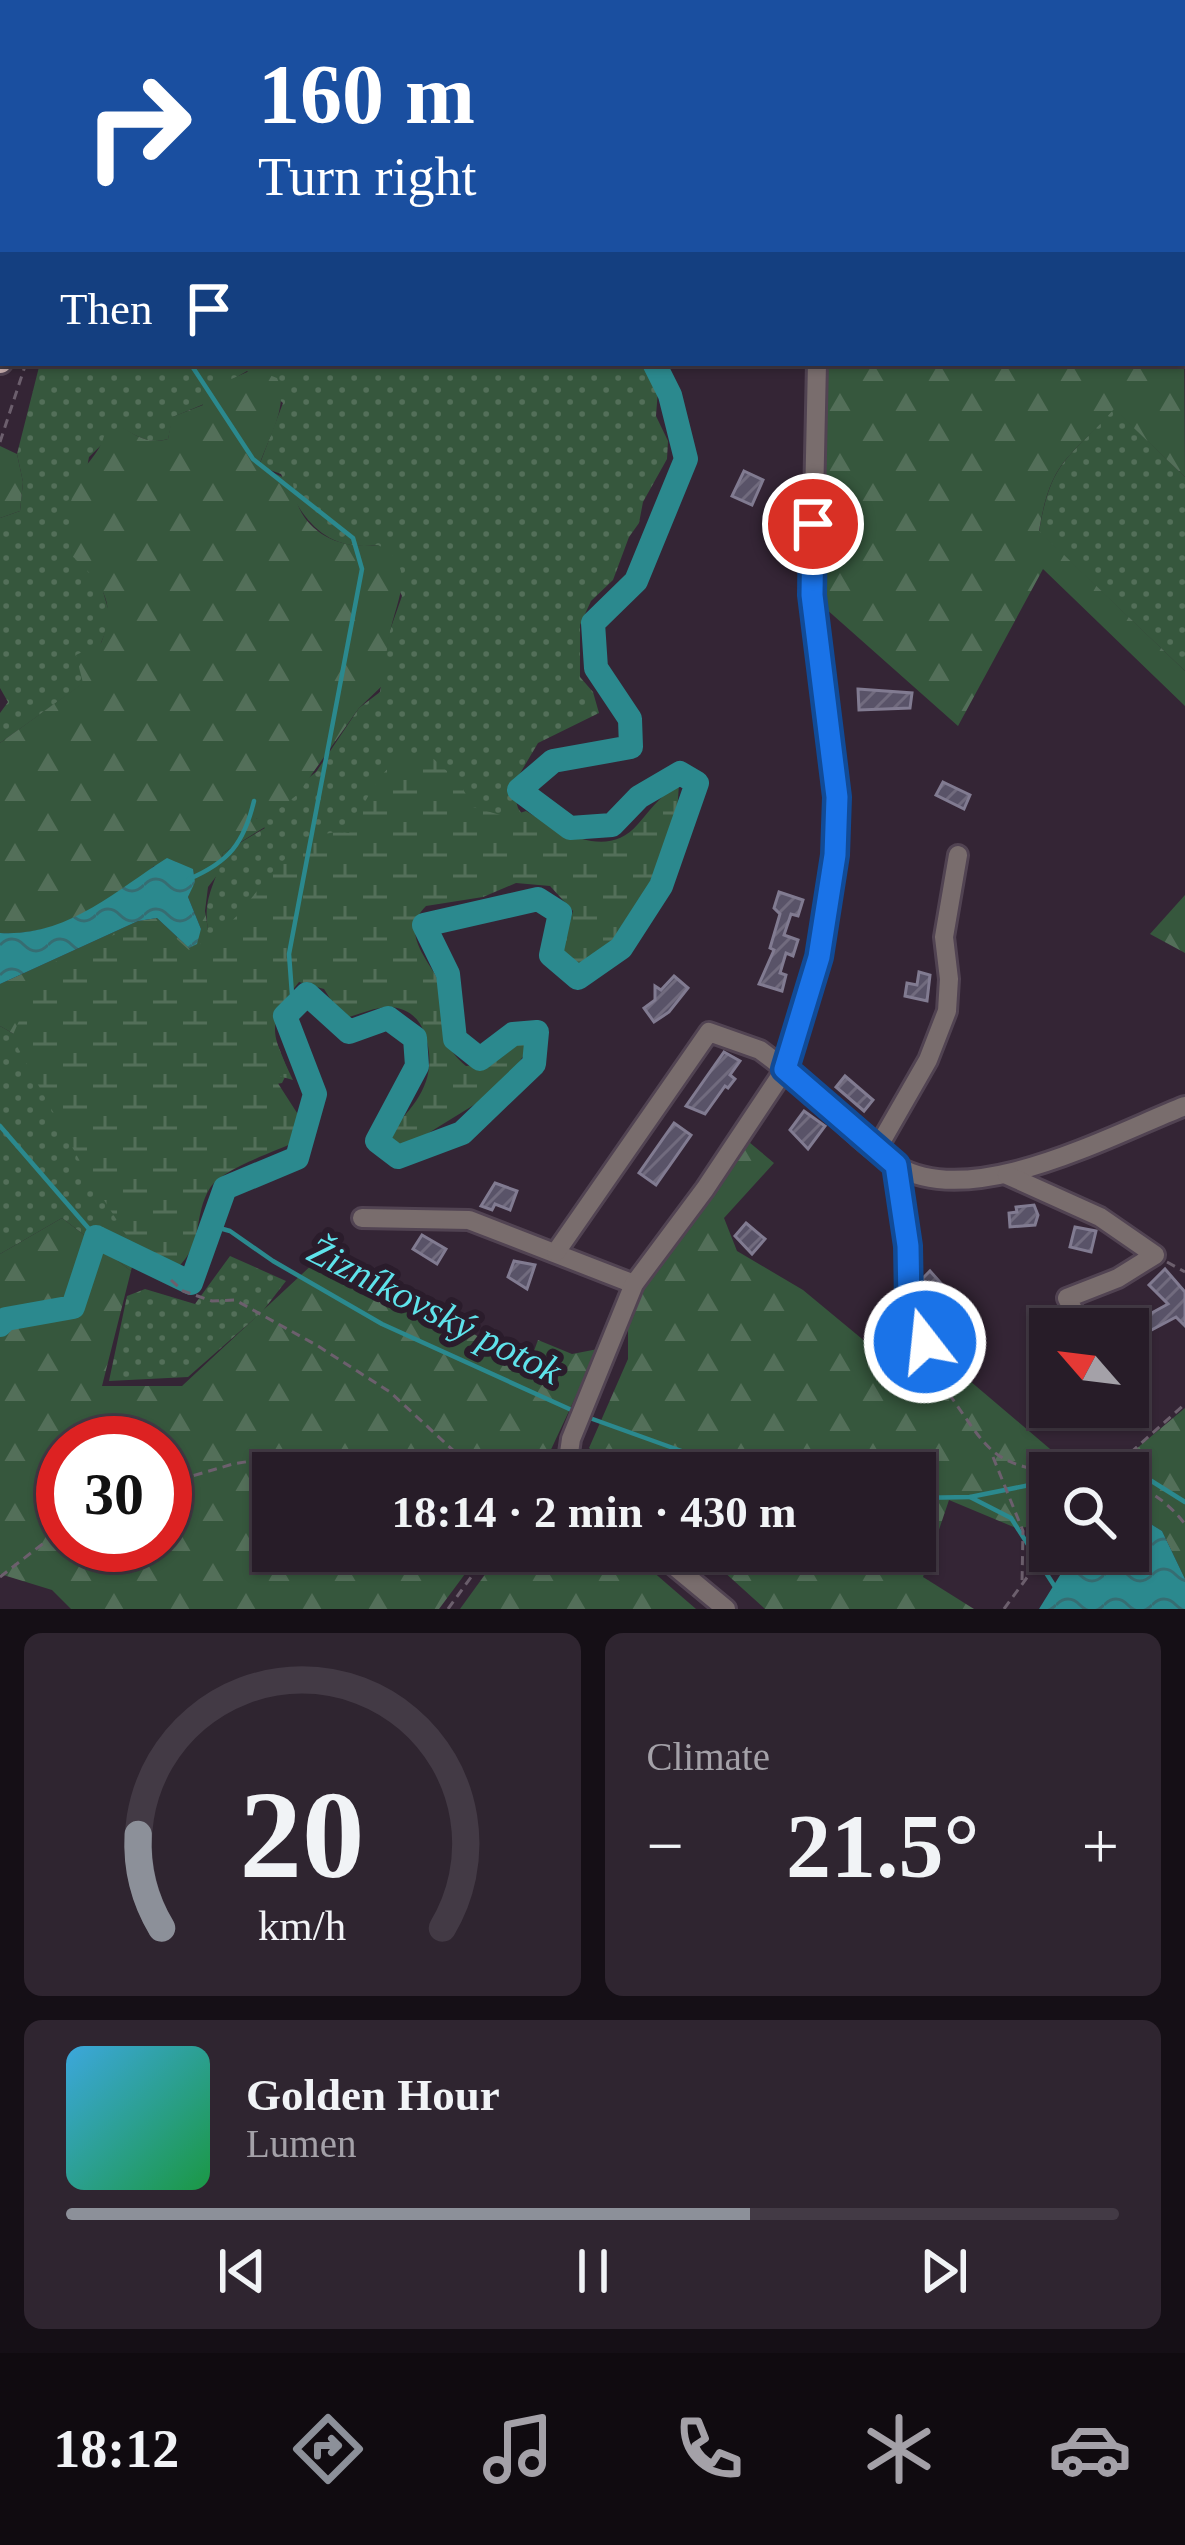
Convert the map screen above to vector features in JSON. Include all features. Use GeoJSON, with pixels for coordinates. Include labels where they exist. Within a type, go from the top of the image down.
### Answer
{"type":"FeatureCollection","features":[{"type":"Feature","properties":{"kind":"street"},"geometry":{"type":"LineString","coordinates":[[569,1452],[634,1284],[785,1069],[819,957],[835,855],[837,797],[812,595],[818,366]]}},
{"type":"Feature","properties":{"kind":"street"},"geometry":{"type":"LineString","coordinates":[[877,1149],[928,1060],[947,1011],[950,979],[944,937],[958,855]]}},
{"type":"Feature","properties":{"kind":"street"},"geometry":{"type":"LineString","coordinates":[[556,1252],[709,1032],[760,1050],[896,1165],[928,1179],[1007,1175],[1185,1106]]}},
{"type":"Feature","properties":{"kind":"street"},"geometry":{"type":"LineString","coordinates":[[896,1165],[908,1246],[909,1302],[941,1383]]}},
{"type":"Feature","properties":{"kind":"street"},"geometry":{"type":"LineString","coordinates":[[1007,1175],[1100,1217],[1156,1255],[1118,1278],[1067,1298],[1072,1308]]}},
{"type":"Feature","properties":{"kind":"street"},"geometry":{"type":"LineString","coordinates":[[362,1218],[469,1220],[634,1284]]}},
{"type":"Feature","properties":{"kind":"street"},"geometry":{"type":"LineString","coordinates":[[681,1572],[726,1609]]}},
{"type":"Feature","properties":{"kind":"path"},"geometry":{"type":"LineString","coordinates":[[0,442],[25,366]]}},
{"type":"Feature","properties":{"kind":"path"},"geometry":{"type":"LineString","coordinates":[[1156,1255],[1185,1272]]}},
{"type":"Feature","properties":{"kind":"path"},"geometry":{"type":"LineString","coordinates":[[171,1280],[183,1291],[212,1301],[235,1300],[318,1346],[390,1392],[456,1452]]}},
{"type":"Feature","properties":{"kind":"path"},"geometry":{"type":"LineString","coordinates":[[941,1383],[992,1455],[1023,1531],[1022,1583]]}},
{"type":"Feature","properties":{"kind":"path"},"geometry":{"type":"LineString","coordinates":[[1131,1452],[1185,1404]]}},
{"type":"Feature","properties":{"kind":"path"},"geometry":{"type":"LineString","coordinates":[[992,1455],[1029,1469]]}},
{"type":"Feature","properties":{"kind":"path"},"geometry":{"type":"LineString","coordinates":[[192,1476],[252,1461]]}},
{"type":"Feature","properties":{"kind":"path"},"geometry":{"type":"LineString","coordinates":[[1149,1491],[1172,1507],[1185,1524]]}},
{"type":"Feature","properties":{"kind":"path"},"geometry":{"type":"LineString","coordinates":[[0,1577],[36,1549]]}},
{"type":"Feature","properties":{"kind":"path"},"geometry":{"type":"LineString","coordinates":[[448,1609],[475,1572]]}},
{"type":"Feature","properties":{"kind":"path"},"geometry":{"type":"LineString","coordinates":[[1004,1609],[1030,1572]]}},
{"type":"Feature","properties":{"kind":"green space"},"geometry":{"type":"Polygon","coordinates":[[[39,366],[660,366],[656,416],[668,441],[667,459],[643,502],[639,523],[613,580],[591,601],[580,625],[580,677],[593,692],[599,713],[538,743],[512,787],[518,808],[533,831],[545,878],[449,885],[329,979],[284,980],[270,1025],[288,1071],[282,1083],[260,1087],[141,1227],[131,1271],[62,1218],[0,1254],[0,1026],[23,1039],[208,929],[209,899],[223,853],[265,828],[255,820],[316,772],[359,708],[380,692],[389,633],[402,596],[378,545],[359,546],[329,537],[297,505],[281,474],[259,466],[283,403],[247,371],[204,404],[173,417],[168,439],[149,440],[120,427],[89,457],[71,554],[100,581],[111,619],[84,683],[0,743],[0,713],[8,702],[0,688],[0,518],[20,511],[23,482],[17,454],[39,366]]]}},
{"type":"Feature","properties":{"kind":"green space"},"geometry":{"type":"Polygon","coordinates":[[[826,366],[1184,366],[1185,477],[1114,409],[1056,474],[1039,531],[1185,671],[1185,706],[1043,569],[958,726],[825,608],[826,366]]]}},
{"type":"Feature","properties":{"kind":"green space"},"geometry":{"type":"Polygon","coordinates":[[[254,369],[277,378],[281,399],[259,466],[293,482],[301,512],[320,533],[347,544],[378,545],[398,564],[402,586],[384,684],[359,708],[297,795],[256,819],[265,827],[223,853],[218,874],[208,887],[208,929],[199,947],[23,1039],[0,1026],[0,984],[138,921],[157,918],[189,948],[201,929],[188,897],[193,869],[154,866],[83,915],[42,929],[0,933],[0,743],[83,683],[76,655],[101,643],[106,629],[104,594],[71,555],[74,486],[104,436],[120,426],[149,440],[168,439],[172,417],[203,405],[202,392],[254,369]]]}},
{"type":"Feature","properties":{"kind":"green space"},"geometry":{"type":"Polygon","coordinates":[[[1114,408],[1185,477],[1185,671],[1039,532],[1056,474],[1114,408]]]}},
{"type":"Feature","properties":{"kind":"green space"},"geometry":{"type":"Polygon","coordinates":[[[0,446],[17,454],[23,482],[20,511],[0,518],[0,446]]]}},
{"type":"Feature","properties":{"kind":"green space"},"geometry":{"type":"Polygon","coordinates":[[[426,752],[459,782],[473,807],[507,817],[526,811],[567,833],[597,842],[625,835],[679,784],[677,814],[633,925],[572,971],[566,968],[563,946],[573,911],[550,886],[516,883],[483,897],[426,906],[416,921],[417,940],[445,995],[450,1048],[466,1066],[486,1064],[524,1038],[529,1047],[503,1087],[409,1145],[387,1143],[384,1137],[415,1102],[427,1077],[428,1048],[419,1022],[395,1007],[343,1019],[324,989],[299,982],[281,1008],[275,1029],[293,1080],[272,1074],[299,1116],[295,1142],[216,1181],[205,1198],[191,1249],[177,1268],[140,1257],[82,1165],[12,1037],[42,968],[142,922],[159,923],[189,950],[209,941],[291,853],[328,833],[349,833],[387,769],[411,754],[426,752]]]}},
{"type":"Feature","properties":{"kind":"green space"},"geometry":{"type":"Polygon","coordinates":[[[1185,895],[1185,953],[1150,934],[1185,895]]]}},
{"type":"Feature","properties":{"kind":"green space"},"geometry":{"type":"Polygon","coordinates":[[[743,1137],[774,1163],[724,1218],[737,1251],[803,1290],[908,1377],[945,1348],[964,1367],[970,1381],[1054,1452],[1029,1452],[1029,1527],[1016,1528],[949,1500],[936,1538],[936,1452],[593,1452],[589,1448],[628,1359],[628,1303],[743,1137]]]}},
{"type":"Feature","properties":{"kind":"green space"},"geometry":{"type":"Polygon","coordinates":[[[62,1218],[131,1271],[102,1386],[182,1386],[331,1247],[528,1367],[538,1340],[572,1354],[598,1349],[550,1452],[252,1452],[252,1572],[466,1572],[439,1609],[71,1609],[52,1590],[0,1574],[0,1254],[62,1218]]]}},
{"type":"Feature","properties":{"kind":"green space"},"geometry":{"type":"Polygon","coordinates":[[[230,1256],[286,1281],[262,1312],[188,1377],[109,1381],[127,1296],[145,1289],[195,1304],[230,1256]]]}},
{"type":"Feature","properties":{"kind":"green space"},"geometry":{"type":"Polygon","coordinates":[[[1185,1408],[1185,1579],[1162,1531],[1149,1523],[1149,1452],[1133,1452],[1185,1408]]]}},
{"type":"Feature","properties":{"kind":"green space"},"geometry":{"type":"Polygon","coordinates":[[[487,1572],[653,1572],[696,1609],[460,1609],[487,1572]]]}},
{"type":"Feature","properties":{"kind":"green space"},"geometry":{"type":"Polygon","coordinates":[[[724,1572],[925,1572],[923,1577],[974,1609],[765,1609],[724,1572]]]}},
{"type":"Feature","properties":{"kind":"water"},"geometry":{"type":"Polygon","coordinates":[[[167,858],[193,869],[195,882],[188,897],[201,929],[197,944],[189,948],[157,918],[138,921],[0,984],[0,933],[47,928],[69,920],[167,858]]]}},
{"type":"Feature","properties":{"kind":"water"},"geometry":{"type":"Polygon","coordinates":[[[1149,1523],[1162,1531],[1185,1579],[1185,1609],[1039,1609],[1062,1572],[1149,1572],[1149,1523]]]}},
{"type":"Feature","properties":{"kind":"building"},"geometry":{"type":"Polygon","coordinates":[[[744,471],[763,480],[752,505],[732,496],[744,471]]]}},
{"type":"Feature","properties":{"kind":"building"},"geometry":{"type":"Polygon","coordinates":[[[858,689],[912,693],[910,708],[859,710],[858,689]]]}},
{"type":"Feature","properties":{"kind":"building"},"geometry":{"type":"Polygon","coordinates":[[[943,782],[970,795],[964,809],[936,795],[943,782]]]}},
{"type":"Feature","properties":{"kind":"building"},"geometry":{"type":"Polygon","coordinates":[[[779,892],[803,900],[798,916],[791,914],[784,935],[798,940],[793,956],[786,953],[780,973],[786,975],[782,991],[759,984],[774,950],[770,948],[780,914],[774,908],[779,892]]]}},
{"type":"Feature","properties":{"kind":"building"},"geometry":{"type":"Polygon","coordinates":[[[919,972],[930,975],[927,1001],[905,996],[907,983],[917,985],[919,972]]]}},
{"type":"Feature","properties":{"kind":"building"},"geometry":{"type":"Polygon","coordinates":[[[674,976],[688,988],[654,1022],[644,1008],[655,1000],[655,986],[661,990],[674,976]]]}},
{"type":"Feature","properties":{"kind":"building"},"geometry":{"type":"Polygon","coordinates":[[[724,1052],[740,1061],[730,1075],[735,1079],[705,1114],[686,1106],[724,1052]]]}},
{"type":"Feature","properties":{"kind":"building"},"geometry":{"type":"Polygon","coordinates":[[[845,1076],[873,1100],[864,1111],[836,1087],[845,1076]]]}},
{"type":"Feature","properties":{"kind":"building"},"geometry":{"type":"Polygon","coordinates":[[[804,1111],[825,1126],[808,1149],[790,1130],[804,1111]]]}},
{"type":"Feature","properties":{"kind":"building"},"geometry":{"type":"Polygon","coordinates":[[[674,1123],[691,1135],[656,1185],[639,1173],[674,1123]]]}},
{"type":"Feature","properties":{"kind":"building"},"geometry":{"type":"Polygon","coordinates":[[[495,1183],[517,1191],[510,1210],[495,1204],[492,1210],[481,1206],[495,1183]]]}},
{"type":"Feature","properties":{"kind":"building"},"geometry":{"type":"Polygon","coordinates":[[[1034,1205],[1035,1225],[1010,1227],[1009,1213],[1034,1205]]]}},
{"type":"Feature","properties":{"kind":"building"},"geometry":{"type":"Polygon","coordinates":[[[746,1223],[765,1239],[752,1254],[735,1236],[746,1223]]]}},
{"type":"Feature","properties":{"kind":"building"},"geometry":{"type":"Polygon","coordinates":[[[1075,1227],[1096,1231],[1091,1252],[1070,1247],[1075,1227]]]}},
{"type":"Feature","properties":{"kind":"building"},"geometry":{"type":"Polygon","coordinates":[[[422,1235],[446,1249],[437,1264],[413,1249],[422,1235]]]}},
{"type":"Feature","properties":{"kind":"building"},"geometry":{"type":"Polygon","coordinates":[[[514,1261],[535,1265],[527,1289],[508,1277],[514,1261]]]}},
{"type":"Feature","properties":{"kind":"building"},"geometry":{"type":"Polygon","coordinates":[[[1165,1269],[1185,1292],[1185,1326],[1176,1317],[1149,1331],[1149,1314],[1168,1304],[1149,1285],[1165,1269]]]}},
{"type":"Feature","properties":{"kind":"building"},"geometry":{"type":"Polygon","coordinates":[[[930,1271],[946,1289],[947,1299],[960,1298],[941,1314],[932,1303],[938,1298],[922,1279],[930,1271]]]}},
{"type":"Feature","properties":{"kind":"waterway"},"geometry":{"type":"LineString","coordinates":[[192,366],[253,459],[353,538],[362,569],[289,954],[293,1008]]}},
{"type":"Feature","properties":{"kind":"waterway"},"geometry":{"type":"LineString","coordinates":[[0,1325],[6,1319],[73,1307],[96,1237],[191,1283],[225,1188],[297,1158],[315,1094],[285,1016],[307,994],[349,1032],[388,1018],[415,1038],[417,1066],[377,1141],[398,1157],[462,1133],[534,1064],[537,1032],[513,1034],[480,1059],[455,1039],[448,974],[424,925],[538,899],[560,913],[551,955],[578,978],[621,948],[661,886],[697,783],[680,773],[639,797],[612,825],[570,828],[519,790],[553,761],[631,747],[630,719],[596,668],[593,623],[636,581],[686,459],[670,395],[656,366]]}},
{"type":"Feature","properties":{"kind":"waterway"},"geometry":{"type":"LineString","coordinates":[[189,879],[215,866],[233,849],[254,801]]}},
{"type":"Feature","properties":{"kind":"waterway"},"geometry":{"type":"LineString","coordinates":[[0,1126],[96,1237]]}},
{"type":"Feature","properties":{"kind":"waterway","name":"Žizníkovský potok"},"geometry":{"type":"LineString","coordinates":[[212,1226],[230,1231],[382,1324],[576,1412]]}},
{"type":"Feature","properties":{"kind":"waterway","name":"Žizníkovský potok"},"geometry":{"type":"LineString","coordinates":[[587,1417],[684,1452]]}},
{"type":"Feature","properties":{"kind":"waterway","name":"Žizníkovský potok"},"geometry":{"type":"LineString","coordinates":[[1149,1479],[1185,1502]]}},
{"type":"Feature","properties":{"kind":"waterway","name":"Žizníkovský potok"},"geometry":{"type":"LineString","coordinates":[[936,1498],[970,1497],[1029,1485]]}},
{"type":"Feature","properties":{"kind":"waterway"},"geometry":{"type":"LineString","coordinates":[[970,1497],[1011,1518],[1057,1590]]}},
{"type":"Feature","properties":{"kind":"route"},"geometry":{"type":"LineString","coordinates":[[813,524],[812,595],[837,797],[835,855],[819,957],[785,1069],[896,1165],[908,1246],[909,1302],[925,1342]]}}]}
